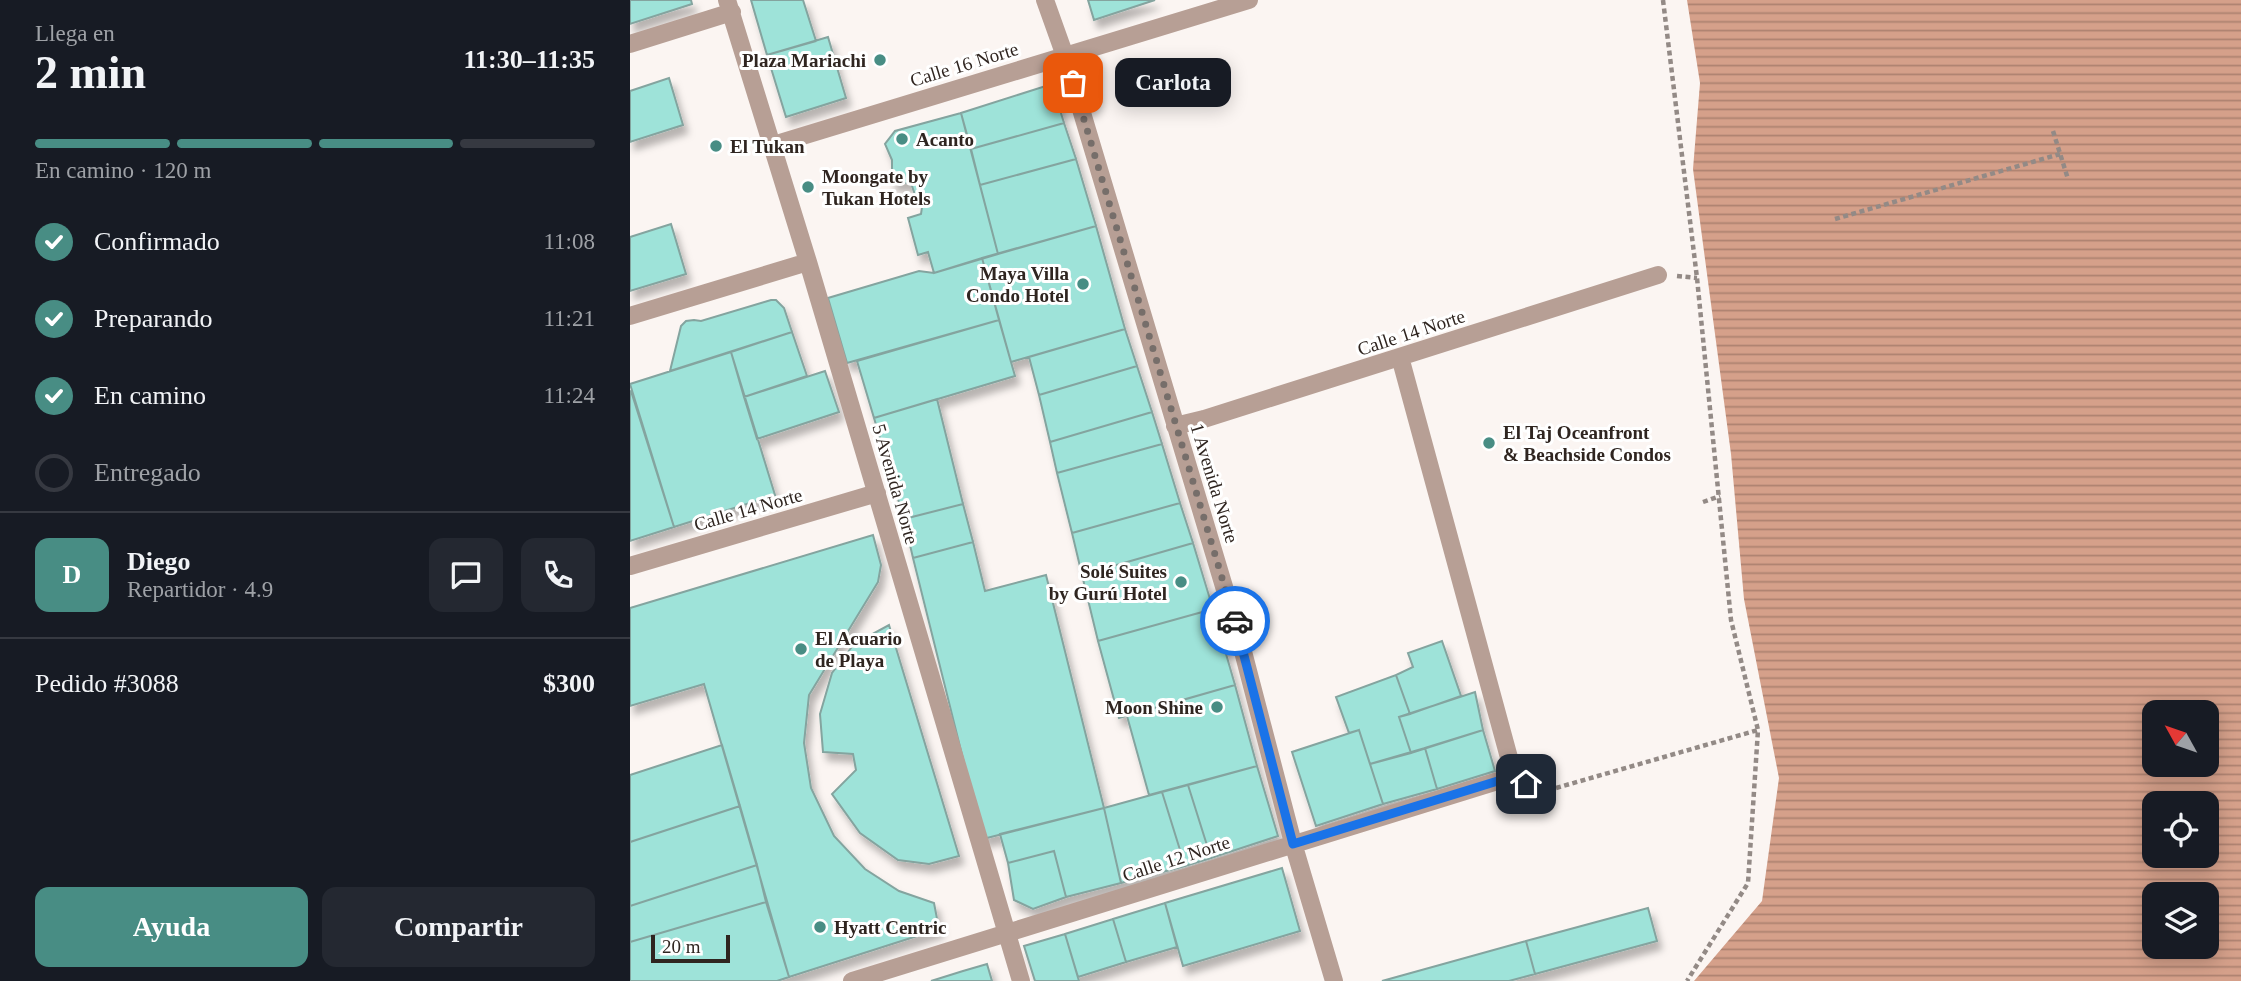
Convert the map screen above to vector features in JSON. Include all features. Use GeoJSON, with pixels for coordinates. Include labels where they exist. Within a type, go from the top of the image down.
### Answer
{"type":"FeatureCollection","features":[{"type":"Feature","properties":{"kind":"street","name":"1 Avenida Norte"},"geometry":{"type":"LineString","coordinates":[[1045,0],[1065,56],[1240,639],[1293,844],[1334,981]]}},
{"type":"Feature","properties":{"kind":"street","name":"Calle 16 Norte"},"geometry":{"type":"LineString","coordinates":[[773,145],[1249,0]]}},
{"type":"Feature","properties":{"kind":"street"},"geometry":{"type":"LineString","coordinates":[[630,44],[730,6]]}},
{"type":"Feature","properties":{"kind":"street","name":"5 Avenida Norte"},"geometry":{"type":"LineString","coordinates":[[730,6],[1021,981]]}},
{"type":"Feature","properties":{"kind":"street"},"geometry":{"type":"LineString","coordinates":[[630,316],[808,262]]}},
{"type":"Feature","properties":{"kind":"street","name":"Calle 14 Norte"},"geometry":{"type":"LineString","coordinates":[[1175,426],[1658,275]]}},
{"type":"Feature","properties":{"kind":"street"},"geometry":{"type":"LineString","coordinates":[[1400,357],[1514,776],[1539,793]]}},
{"type":"Feature","properties":{"kind":"street","name":"Calle 14 Norte"},"geometry":{"type":"LineString","coordinates":[[630,566],[877,493]]}},
{"type":"Feature","properties":{"kind":"street","name":"Calle 12 Norte"},"geometry":{"type":"LineString","coordinates":[[852,981],[1514,776]]}},
{"type":"Feature","properties":{"kind":"path"},"geometry":{"type":"LineString","coordinates":[[1663,0],[1697,278],[1731,620],[1758,730],[1748,883],[1687,981]]}},
{"type":"Feature","properties":{"kind":"path"},"geometry":{"type":"LineString","coordinates":[[2053,131],[2068,179]]}},
{"type":"Feature","properties":{"kind":"path"},"geometry":{"type":"LineString","coordinates":[[1835,219],[2060,154]]}},
{"type":"Feature","properties":{"kind":"path"},"geometry":{"type":"LineString","coordinates":[[1703,502],[1720,496]]}},
{"type":"Feature","properties":{"kind":"path"},"geometry":{"type":"LineString","coordinates":[[1539,793],[1758,730]]}},
{"type":"Feature","properties":{"kind":"shaded area"},"geometry":{"type":"Polygon","coordinates":[[[1687,0],[2241,0],[2241,981],[1694,981],[1762,901],[1779,778],[1744,599],[1731,454],[1693,169],[1700,83],[1687,0]]]}},
{"type":"Feature","properties":{"kind":"building"},"geometry":{"type":"Polygon","coordinates":[[[630,0],[691,0],[692,4],[630,24],[630,0]]]}},
{"type":"Feature","properties":{"kind":"building"},"geometry":{"type":"Polygon","coordinates":[[[751,0],[803,0],[816,41],[767,55],[751,0]]]}},
{"type":"Feature","properties":{"kind":"building"},"geometry":{"type":"Polygon","coordinates":[[[1088,0],[1155,0],[1094,20],[1088,0]]]}},
{"type":"Feature","properties":{"kind":"building"},"geometry":{"type":"Polygon","coordinates":[[[828,37],[846,98],[786,117],[767,55],[828,37]]]}},
{"type":"Feature","properties":{"kind":"building"},"geometry":{"type":"Polygon","coordinates":[[[669,78],[683,125],[630,142],[630,91],[669,78]]]}},
{"type":"Feature","properties":{"kind":"building"},"geometry":{"type":"Polygon","coordinates":[[[1052,84],[1064,123],[971,149],[961,113],[1052,84]]]}},
{"type":"Feature","properties":{"kind":"building"},"geometry":{"type":"Polygon","coordinates":[[[961,113],[998,254],[934,273],[928,252],[918,255],[908,218],[921,214],[924,194],[915,195],[911,183],[892,183],[892,160],[885,144],[895,131],[961,113]]]}},
{"type":"Feature","properties":{"kind":"building"},"geometry":{"type":"Polygon","coordinates":[[[1064,123],[1076,159],[980,185],[971,149],[1064,123]]]}},
{"type":"Feature","properties":{"kind":"building"},"geometry":{"type":"Polygon","coordinates":[[[1076,159],[1096,226],[998,254],[980,185],[1076,159]]]}},
{"type":"Feature","properties":{"kind":"building"},"geometry":{"type":"Polygon","coordinates":[[[671,224],[686,274],[630,291],[630,237],[671,224]]]}},
{"type":"Feature","properties":{"kind":"building"},"geometry":{"type":"Polygon","coordinates":[[[1096,226],[1125,329],[1011,362],[982,258],[1096,226]]]}},
{"type":"Feature","properties":{"kind":"building"},"geometry":{"type":"Polygon","coordinates":[[[982,258],[999,320],[847,363],[828,298],[919,271],[934,273],[982,258]]]}},
{"type":"Feature","properties":{"kind":"building"},"geometry":{"type":"Polygon","coordinates":[[[776,300],[784,308],[792,332],[670,371],[681,326],[686,321],[701,321],[776,300]]]}},
{"type":"Feature","properties":{"kind":"building"},"geometry":{"type":"Polygon","coordinates":[[[999,320],[1015,376],[874,418],[857,361],[999,320]]]}},
{"type":"Feature","properties":{"kind":"building"},"geometry":{"type":"Polygon","coordinates":[[[1125,329],[1137,366],[1039,395],[1029,357],[1125,329]]]}},
{"type":"Feature","properties":{"kind":"building"},"geometry":{"type":"Polygon","coordinates":[[[792,332],[807,376],[744,397],[731,352],[792,332]]]}},
{"type":"Feature","properties":{"kind":"building"},"geometry":{"type":"Polygon","coordinates":[[[731,352],[775,495],[674,527],[630,384],[731,352]]]}},
{"type":"Feature","properties":{"kind":"building"},"geometry":{"type":"Polygon","coordinates":[[[1137,366],[1152,412],[1050,442],[1039,395],[1137,366]]]}},
{"type":"Feature","properties":{"kind":"building"},"geometry":{"type":"Polygon","coordinates":[[[825,371],[839,412],[757,439],[744,397],[825,371]]]}},
{"type":"Feature","properties":{"kind":"building"},"geometry":{"type":"Polygon","coordinates":[[[630,392],[674,527],[630,541],[630,392]]]}},
{"type":"Feature","properties":{"kind":"building"},"geometry":{"type":"Polygon","coordinates":[[[937,399],[963,504],[904,519],[874,418],[937,399]]]}},
{"type":"Feature","properties":{"kind":"building"},"geometry":{"type":"Polygon","coordinates":[[[1152,412],[1162,444],[1057,473],[1050,442],[1152,412]]]}},
{"type":"Feature","properties":{"kind":"building"},"geometry":{"type":"Polygon","coordinates":[[[1162,444],[1180,503],[1072,533],[1057,473],[1162,444]]]}},
{"type":"Feature","properties":{"kind":"building"},"geometry":{"type":"Polygon","coordinates":[[[1180,503],[1193,543],[1082,575],[1072,533],[1180,503]]]}},
{"type":"Feature","properties":{"kind":"building"},"geometry":{"type":"Polygon","coordinates":[[[963,504],[973,542],[913,558],[904,519],[963,504]]]}},
{"type":"Feature","properties":{"kind":"building"},"geometry":{"type":"Polygon","coordinates":[[[873,535],[881,565],[878,582],[809,695],[804,743],[811,788],[834,836],[865,869],[899,891],[934,903],[939,929],[789,977],[704,684],[630,706],[630,608],[873,535]]]}},
{"type":"Feature","properties":{"kind":"building"},"geometry":{"type":"Polygon","coordinates":[[[973,542],[985,591],[1046,575],[1104,808],[983,839],[913,558],[973,542]]]}},
{"type":"Feature","properties":{"kind":"building"},"geometry":{"type":"Polygon","coordinates":[[[1193,543],[1213,609],[1098,641],[1082,575],[1193,543]]]}},
{"type":"Feature","properties":{"kind":"building"},"geometry":{"type":"Polygon","coordinates":[[[1213,609],[1235,685],[1119,718],[1098,641],[1213,609]]]}},
{"type":"Feature","properties":{"kind":"building"},"geometry":{"type":"Polygon","coordinates":[[[889,625],[959,856],[929,864],[898,860],[860,833],[832,794],[856,770],[853,754],[823,752],[820,714],[832,673],[854,644],[889,625]]]}},
{"type":"Feature","properties":{"kind":"building"},"geometry":{"type":"Polygon","coordinates":[[[1442,641],[1461,696],[1410,714],[1396,675],[1413,667],[1408,653],[1442,641]]]}},
{"type":"Feature","properties":{"kind":"building"},"geometry":{"type":"Polygon","coordinates":[[[1396,675],[1410,714],[1399,717],[1411,753],[1370,764],[1359,730],[1349,733],[1336,697],[1396,675]]]}},
{"type":"Feature","properties":{"kind":"building"},"geometry":{"type":"Polygon","coordinates":[[[1235,685],[1257,766],[1149,795],[1127,716],[1235,685]]]}},
{"type":"Feature","properties":{"kind":"building"},"geometry":{"type":"Polygon","coordinates":[[[1475,692],[1483,730],[1411,753],[1399,717],[1475,692]]]}},
{"type":"Feature","properties":{"kind":"building"},"geometry":{"type":"Polygon","coordinates":[[[1359,730],[1383,804],[1316,826],[1292,752],[1359,730]]]}},
{"type":"Feature","properties":{"kind":"building"},"geometry":{"type":"Polygon","coordinates":[[[1483,730],[1495,771],[1437,789],[1425,748],[1483,730]]]}},
{"type":"Feature","properties":{"kind":"building"},"geometry":{"type":"Polygon","coordinates":[[[722,745],[740,806],[630,842],[630,775],[722,745]]]}},
{"type":"Feature","properties":{"kind":"building"},"geometry":{"type":"Polygon","coordinates":[[[1425,748],[1437,789],[1383,804],[1370,764],[1425,748]]]}},
{"type":"Feature","properties":{"kind":"building"},"geometry":{"type":"Polygon","coordinates":[[[1257,766],[1278,836],[1211,858],[1188,785],[1257,766]]]}},
{"type":"Feature","properties":{"kind":"building"},"geometry":{"type":"Polygon","coordinates":[[[1188,785],[1211,858],[1185,866],[1162,792],[1188,785]]]}},
{"type":"Feature","properties":{"kind":"building"},"geometry":{"type":"Polygon","coordinates":[[[1162,792],[1185,866],[1121,883],[1104,808],[1162,792]]]}},
{"type":"Feature","properties":{"kind":"building"},"geometry":{"type":"Polygon","coordinates":[[[740,806],[757,865],[630,906],[630,842],[740,806]]]}},
{"type":"Feature","properties":{"kind":"building"},"geometry":{"type":"Polygon","coordinates":[[[1104,808],[1121,883],[1066,897],[1054,851],[1008,863],[1000,834],[1104,808]]]}},
{"type":"Feature","properties":{"kind":"building"},"geometry":{"type":"Polygon","coordinates":[[[1054,851],[1066,897],[1033,909],[1014,900],[1008,863],[1054,851]]]}},
{"type":"Feature","properties":{"kind":"building"},"geometry":{"type":"Polygon","coordinates":[[[757,865],[766,902],[630,942],[630,906],[757,865]]]}},
{"type":"Feature","properties":{"kind":"building"},"geometry":{"type":"Polygon","coordinates":[[[1282,868],[1300,931],[1183,966],[1165,903],[1282,868]]]}},
{"type":"Feature","properties":{"kind":"building"},"geometry":{"type":"Polygon","coordinates":[[[766,902],[789,977],[777,981],[630,981],[630,942],[766,902]]]}},
{"type":"Feature","properties":{"kind":"building"},"geometry":{"type":"Polygon","coordinates":[[[1165,903],[1177,947],[1126,962],[1113,919],[1165,903]]]}},
{"type":"Feature","properties":{"kind":"building"},"geometry":{"type":"Polygon","coordinates":[[[1648,908],[1657,941],[1535,974],[1526,941],[1648,908]]]}},
{"type":"Feature","properties":{"kind":"building"},"geometry":{"type":"Polygon","coordinates":[[[1113,919],[1126,962],[1078,977],[1065,934],[1113,919]]]}},
{"type":"Feature","properties":{"kind":"building"},"geometry":{"type":"Polygon","coordinates":[[[1065,934],[1079,981],[1035,981],[1024,946],[1065,934]]]}},
{"type":"Feature","properties":{"kind":"building"},"geometry":{"type":"Polygon","coordinates":[[[1526,941],[1535,974],[1509,981],[1382,981],[1526,941]]]}},
{"type":"Feature","properties":{"kind":"building"},"geometry":{"type":"Polygon","coordinates":[[[987,964],[992,981],[931,981],[963,971],[987,964]]]}},
{"type":"Feature","properties":{"kind":"way so far"},"geometry":{"type":"LineString","coordinates":[[1073,83],[1235,621]]}},
{"type":"Feature","properties":{"kind":"place","name":"Plaza Mariachi"},"geometry":{"type":"Point","coordinates":[880,60]}},
{"type":"Feature","properties":{"kind":"place","name":"Carlota"},"geometry":{"type":"Point","coordinates":[1073,83]}},
{"type":"Feature","properties":{"kind":"place","name":"Acanto"},"geometry":{"type":"Point","coordinates":[902,139]}},
{"type":"Feature","properties":{"kind":"place","name":"El Tukan"},"geometry":{"type":"Point","coordinates":[716,146]}},
{"type":"Feature","properties":{"kind":"place","name":"Moongate by Tukan Hotels"},"geometry":{"type":"Point","coordinates":[808,187]}},
{"type":"Feature","properties":{"kind":"place","name":"Maya Villa Condo Hotel"},"geometry":{"type":"Point","coordinates":[1083,284]}},
{"type":"Feature","properties":{"kind":"place","name":"El Taj Oceanfront & Beachside Condos"},"geometry":{"type":"Point","coordinates":[1489,443]}},
{"type":"Feature","properties":{"kind":"place","name":"Solé Suites by Gurú Hotel"},"geometry":{"type":"Point","coordinates":[1181,582]}},
{"type":"Feature","properties":{"kind":"place","name":"El Acuario de Playa"},"geometry":{"type":"Point","coordinates":[801,649]}},
{"type":"Feature","properties":{"kind":"place","name":"Moon Shine"},"geometry":{"type":"Point","coordinates":[1217,707]}},
{"type":"Feature","properties":{"kind":"place","name":"Hyatt Centric"},"geometry":{"type":"Point","coordinates":[820,927]}},
{"type":"Feature","properties":{"kind":"route"},"geometry":{"type":"LineString","coordinates":[[1235,621],[1293,844],[1514,776],[1526,784]]}}]}
